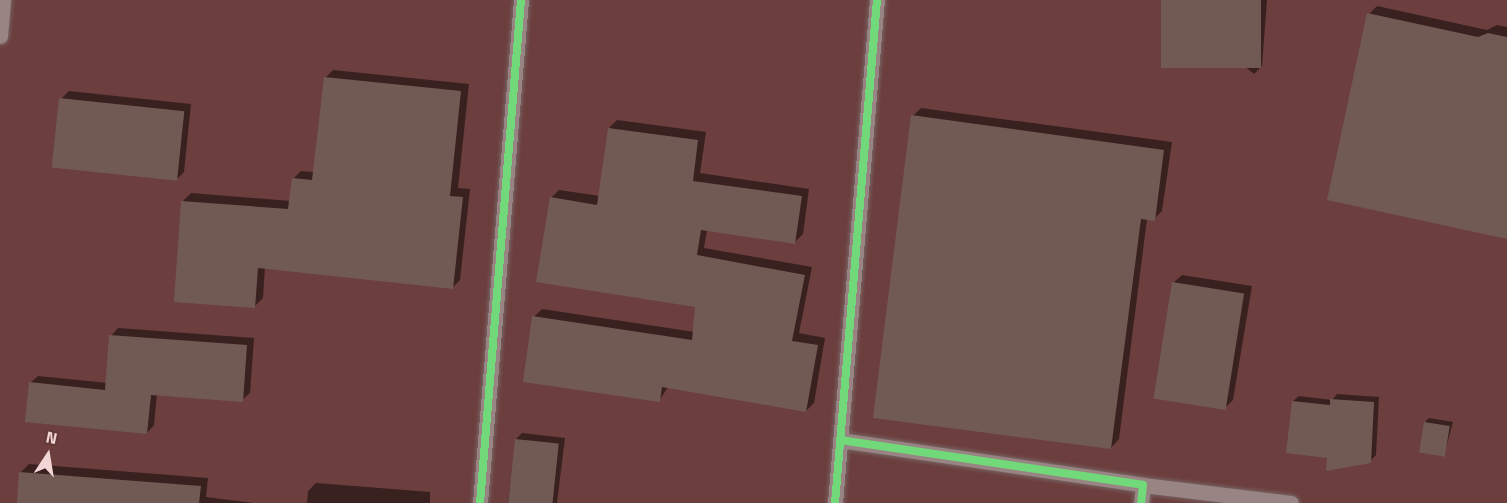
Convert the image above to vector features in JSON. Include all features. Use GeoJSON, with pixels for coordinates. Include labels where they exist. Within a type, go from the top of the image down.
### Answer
{"type":"FeatureCollection","features":[{"type":"Feature","properties":{"kind":"street"},"geometry":{"type":"LineString","coordinates":[[0,36],[3,0]]}},
{"type":"Feature","properties":{"kind":"street"},"geometry":{"type":"LineString","coordinates":[[480,503],[521,0]]}},
{"type":"Feature","properties":{"kind":"street"},"geometry":{"type":"LineString","coordinates":[[835,503],[877,0]]}},
{"type":"Feature","properties":{"kind":"street"},"geometry":{"type":"LineString","coordinates":[[840,440],[1143,485],[1291,503]]}},
{"type":"Feature","properties":{"kind":"street"},"geometry":{"type":"LineString","coordinates":[[1141,503],[1143,485]]}},
{"type":"Feature","properties":{"kind":"shaded area"},"geometry":{"type":"Polygon","coordinates":[[[0,0],[1507,0],[1507,503],[0,503],[0,0]]]}},
{"type":"Feature","properties":{"kind":"building"},"geometry":{"type":"Polygon","coordinates":[[[1161,0],[1261,0],[1261,68],[1161,68],[1161,0]]]}},
{"type":"Feature","properties":{"kind":"building"},"geometry":{"type":"Polygon","coordinates":[[[1367,13],[1478,37],[1488,33],[1507,37],[1507,239],[1327,200],[1367,13]]]}},
{"type":"Feature","properties":{"kind":"building"},"geometry":{"type":"Polygon","coordinates":[[[324,77],[461,91],[450,196],[463,197],[453,289],[258,268],[255,308],[174,302],[181,201],[288,209],[292,178],[312,180],[324,77]]]}},
{"type":"Feature","properties":{"kind":"building"},"geometry":{"type":"Polygon","coordinates":[[[59,98],[184,111],[177,181],[52,168],[59,98]]]}},
{"type":"Feature","properties":{"kind":"building"},"geometry":{"type":"Polygon","coordinates":[[[911,115],[1164,150],[1155,221],[1141,219],[1111,449],[873,418],[911,115]]]}},
{"type":"Feature","properties":{"kind":"building"},"geometry":{"type":"Polygon","coordinates":[[[608,128],[698,140],[693,181],[802,196],[795,244],[701,230],[697,255],[805,275],[792,341],[818,345],[806,412],[662,387],[660,402],[523,382],[532,316],[692,340],[695,307],[536,282],[550,197],[597,205],[608,128]]]}},
{"type":"Feature","properties":{"kind":"building"},"geometry":{"type":"Polygon","coordinates":[[[1172,282],[1244,293],[1226,410],[1154,399],[1172,282]]]}},
{"type":"Feature","properties":{"kind":"building"},"geometry":{"type":"Polygon","coordinates":[[[109,335],[247,345],[243,402],[151,395],[147,434],[25,422],[29,382],[105,390],[109,335]]]}},
{"type":"Feature","properties":{"kind":"building"},"geometry":{"type":"Polygon","coordinates":[[[1330,399],[1374,402],[1371,463],[1326,471],[1327,458],[1286,453],[1292,401],[1330,405],[1330,399]]]}},
{"type":"Feature","properties":{"kind":"building"},"geometry":{"type":"Polygon","coordinates":[[[1424,422],[1450,426],[1445,457],[1419,453],[1424,422]]]}},
{"type":"Feature","properties":{"kind":"building"},"geometry":{"type":"Polygon","coordinates":[[[515,439],[559,444],[553,503],[508,503],[515,439]]]}},
{"type":"Feature","properties":{"kind":"building"},"geometry":{"type":"Polygon","coordinates":[[[19,472],[201,486],[199,503],[17,503],[19,472]]]}},
{"type":"Feature","properties":{"kind":"cycle path"},"geometry":{"type":"LineString","coordinates":[[480,503],[521,0]]}},
{"type":"Feature","properties":{"kind":"cycle path"},"geometry":{"type":"LineString","coordinates":[[835,503],[877,0]]}},
{"type":"Feature","properties":{"kind":"cycle path"},"geometry":{"type":"LineString","coordinates":[[840,440],[1143,485],[1141,503]]}}]}
